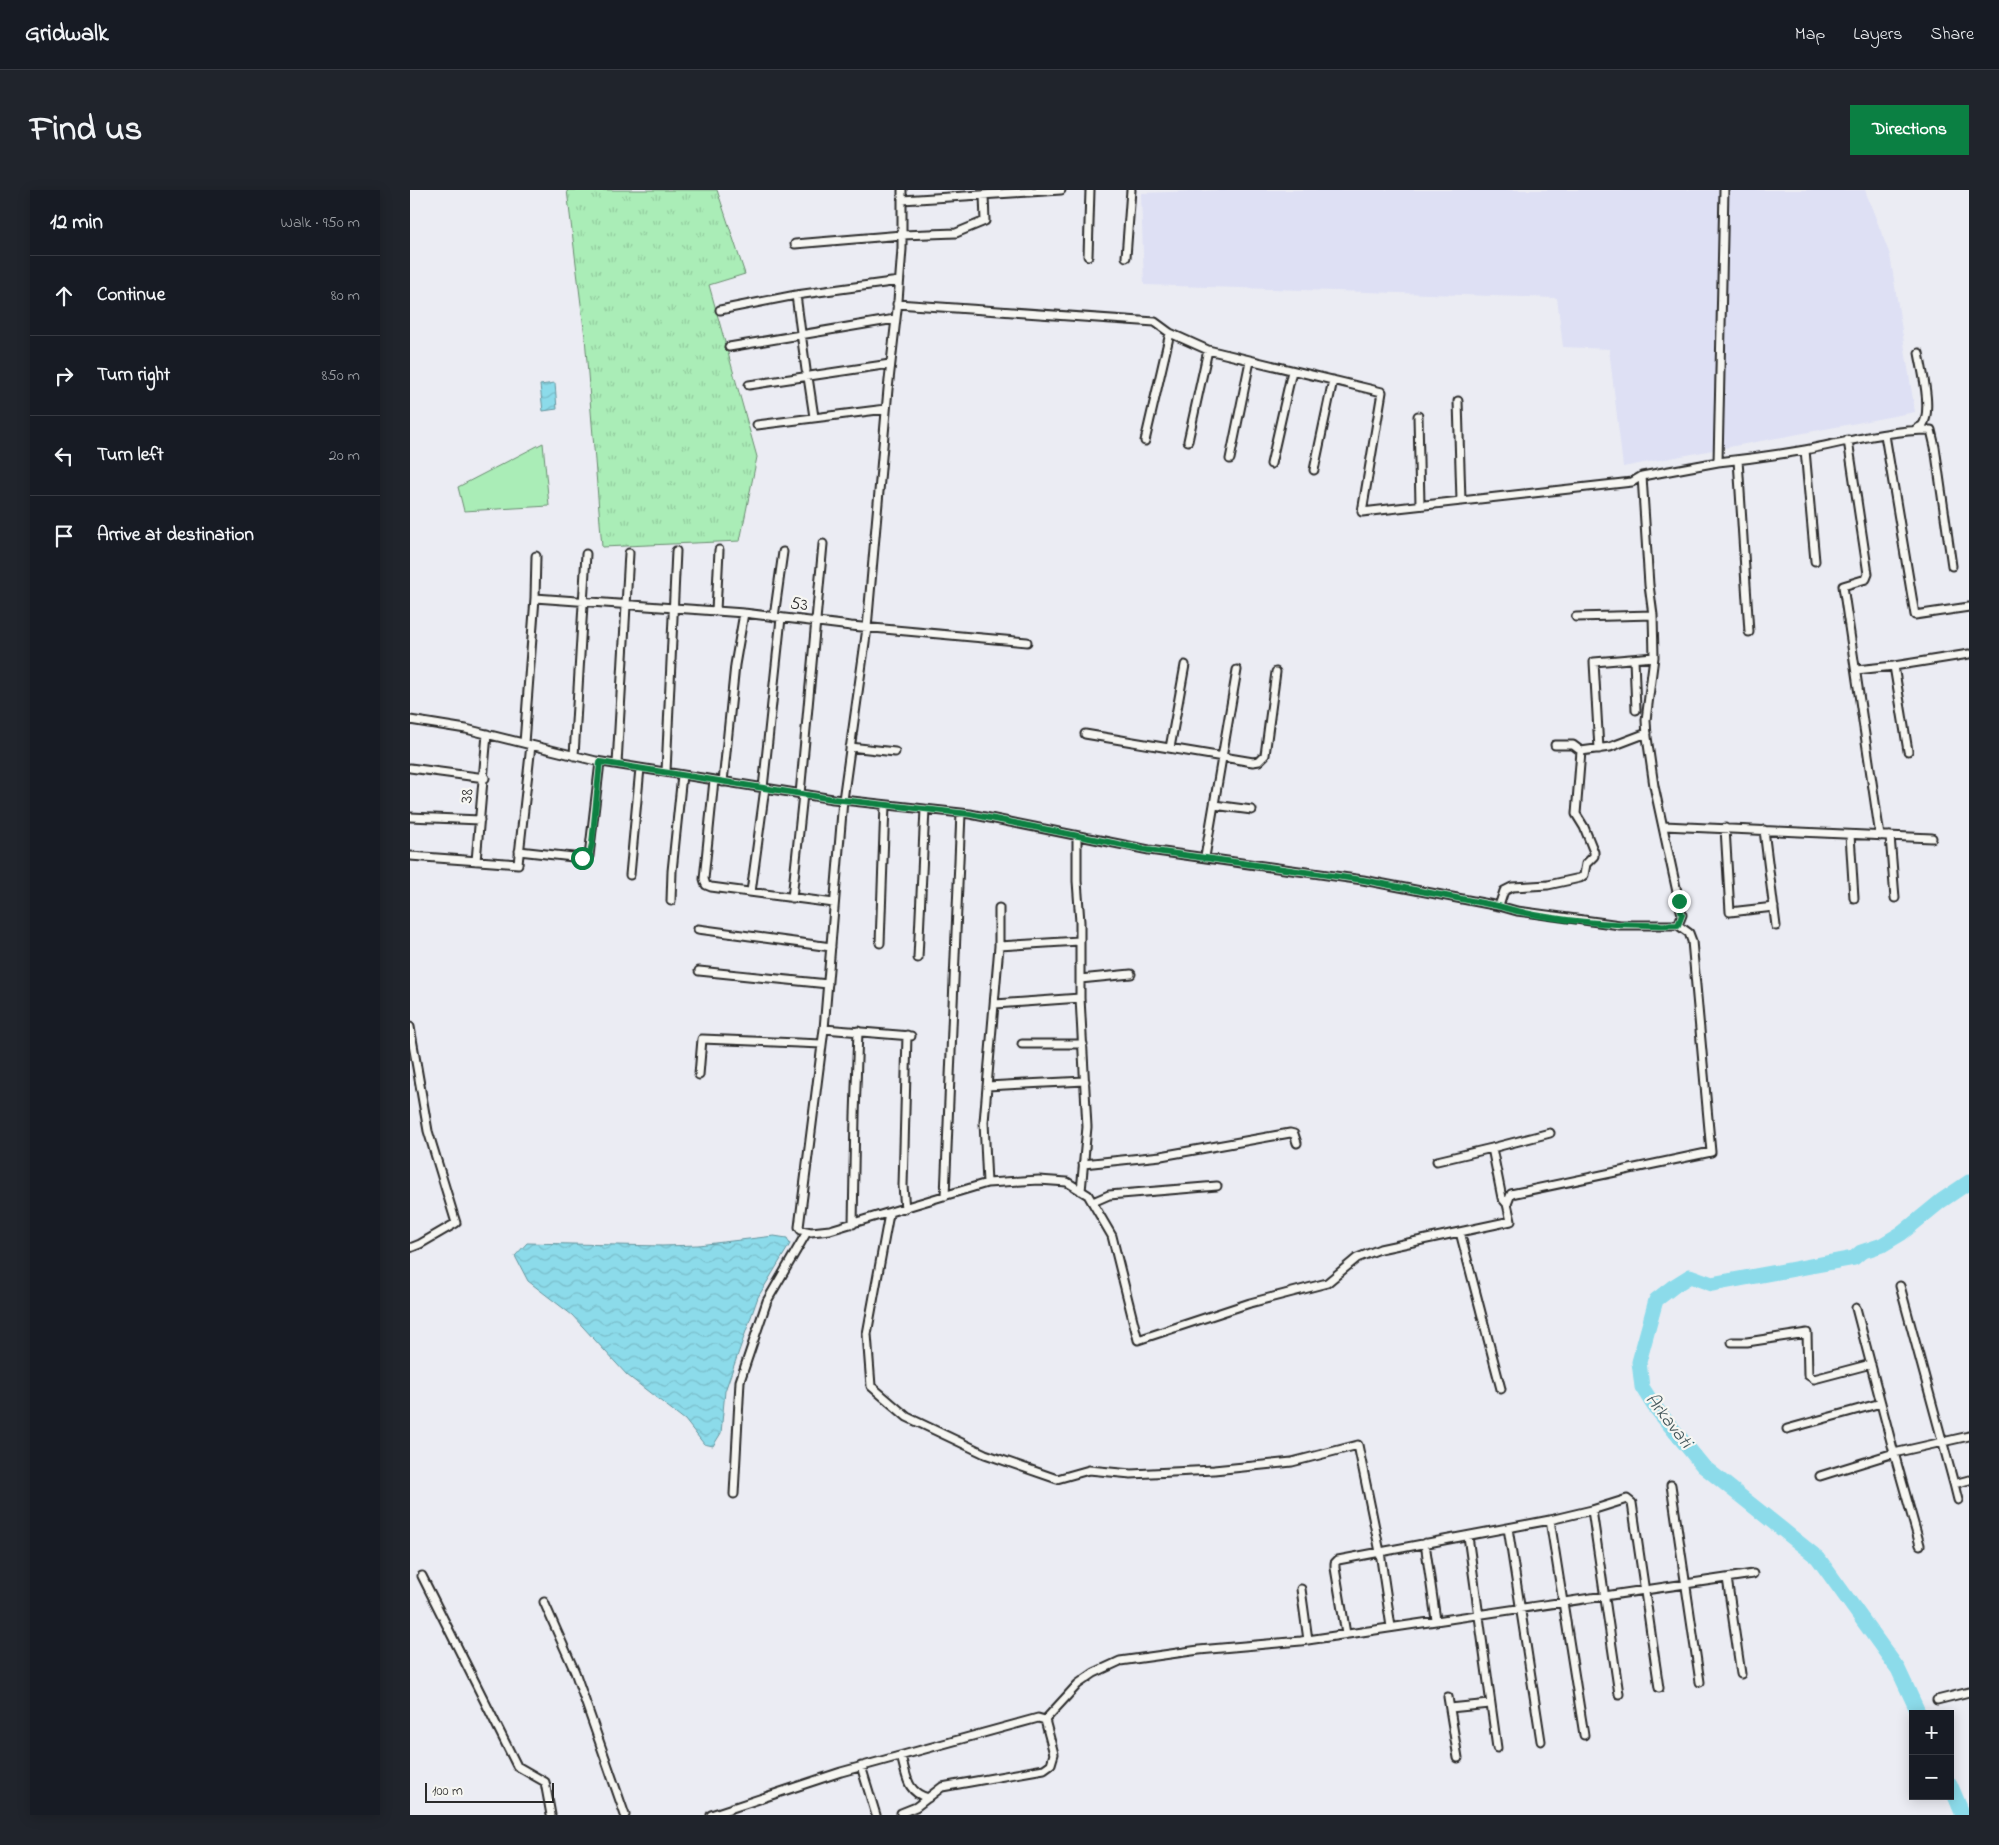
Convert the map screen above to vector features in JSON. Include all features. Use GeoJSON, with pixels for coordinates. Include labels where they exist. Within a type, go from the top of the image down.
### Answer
{"type":"FeatureCollection","features":[{"type":"Feature","properties":{"kind":"street"},"geometry":{"type":"LineString","coordinates":[[902,190],[900,281],[890,364],[867,628],[843,800],[824,1028],[799,1227],[807,1232],[830,1230],[889,1214],[987,1183],[1039,1180],[1067,1182],[1088,1195],[1112,1236],[1138,1340],[1250,1303],[1327,1283],[1357,1258],[1380,1249],[1511,1221],[1507,1204],[1502,1198],[1492,1148]]}},
{"type":"Feature","properties":{"kind":"street"},"geometry":{"type":"LineString","coordinates":[[902,200],[1061,190]]}},
{"type":"Feature","properties":{"kind":"street"},"geometry":{"type":"LineString","coordinates":[[1088,256],[1090,190]]}},
{"type":"Feature","properties":{"kind":"street"},"geometry":{"type":"LineString","coordinates":[[1126,257],[1131,190]]}},
{"type":"Feature","properties":{"kind":"street"},"geometry":{"type":"LineString","coordinates":[[1718,462],[1724,190]]}},
{"type":"Feature","properties":{"kind":"street"},"geometry":{"type":"LineString","coordinates":[[795,244],[902,235],[956,233],[985,221],[984,195]]}},
{"type":"Feature","properties":{"kind":"street"},"geometry":{"type":"LineString","coordinates":[[720,310],[796,295],[900,281]]}},
{"type":"Feature","properties":{"kind":"street"},"geometry":{"type":"LineString","coordinates":[[796,295],[800,335],[814,417]]}},
{"type":"Feature","properties":{"kind":"street"},"geometry":{"type":"LineString","coordinates":[[897,304],[1155,322],[1170,333],[1208,350],[1382,392],[1362,512],[1632,482],[1642,476],[1718,462],[1805,450],[1848,440],[1915,430],[1931,430],[1952,566]]}},
{"type":"Feature","properties":{"kind":"street"},"geometry":{"type":"LineString","coordinates":[[729,347],[895,319]]}},
{"type":"Feature","properties":{"kind":"street"},"geometry":{"type":"LineString","coordinates":[[1145,441],[1170,333]]}},
{"type":"Feature","properties":{"kind":"street"},"geometry":{"type":"LineString","coordinates":[[1188,441],[1208,350]]}},
{"type":"Feature","properties":{"kind":"street"},"geometry":{"type":"LineString","coordinates":[[1915,430],[1922,426],[1926,415],[1926,400],[1919,353]]}},
{"type":"Feature","properties":{"kind":"street"},"geometry":{"type":"LineString","coordinates":[[1230,459],[1250,361]]}},
{"type":"Feature","properties":{"kind":"street"},"geometry":{"type":"LineString","coordinates":[[749,385],[807,374],[890,364]]}},
{"type":"Feature","properties":{"kind":"street"},"geometry":{"type":"LineString","coordinates":[[1271,464],[1292,371]]}},
{"type":"Feature","properties":{"kind":"street"},"geometry":{"type":"LineString","coordinates":[[1314,470],[1333,380]]}},
{"type":"Feature","properties":{"kind":"street"},"geometry":{"type":"LineString","coordinates":[[1458,401],[1461,501]]}},
{"type":"Feature","properties":{"kind":"street"},"geometry":{"type":"LineString","coordinates":[[757,425],[886,409]]}},
{"type":"Feature","properties":{"kind":"street"},"geometry":{"type":"LineString","coordinates":[[1418,416],[1420,505]]}},
{"type":"Feature","properties":{"kind":"street"},"geometry":{"type":"LineString","coordinates":[[1885,435],[1915,615],[1969,607]]}},
{"type":"Feature","properties":{"kind":"street"},"geometry":{"type":"LineString","coordinates":[[1848,440],[1868,574],[1866,579],[1843,586],[1880,836]]}},
{"type":"Feature","properties":{"kind":"street"},"geometry":{"type":"LineString","coordinates":[[1805,450],[1815,561]]}},
{"type":"Feature","properties":{"kind":"street"},"geometry":{"type":"LineString","coordinates":[[1738,460],[1749,632]]}},
{"type":"Feature","properties":{"kind":"street"},"geometry":{"type":"LineString","coordinates":[[1642,476],[1649,585],[1653,615],[1654,657],[1646,720],[1647,733],[1654,786],[1682,915],[1678,925]]}},
{"type":"Feature","properties":{"kind":"street"},"geometry":{"type":"LineString","coordinates":[[792,898],[823,544]]}},
{"type":"Feature","properties":{"kind":"street"},"geometry":{"type":"LineString","coordinates":[[716,611],[720,550]]}},
{"type":"Feature","properties":{"kind":"street"},"geometry":{"type":"LineString","coordinates":[[666,772],[676,551]]}},
{"type":"Feature","properties":{"kind":"street"},"geometry":{"type":"LineString","coordinates":[[751,892],[764,788],[783,552]]}},
{"type":"Feature","properties":{"kind":"street"},"geometry":{"type":"LineString","coordinates":[[617,764],[629,553]]}},
{"type":"Feature","properties":{"kind":"street"},"geometry":{"type":"LineString","coordinates":[[574,756],[586,554]]}},
{"type":"Feature","properties":{"kind":"street"},"geometry":{"type":"LineString","coordinates":[[410,856],[518,864],[527,744],[536,556]]}},
{"type":"Feature","properties":{"kind":"street","name":"53"},"geometry":{"type":"LineString","coordinates":[[535,598],[744,613],[867,628],[1027,642]]}},
{"type":"Feature","properties":{"kind":"street"},"geometry":{"type":"LineString","coordinates":[[723,782],[735,665],[744,613]]}},
{"type":"Feature","properties":{"kind":"street"},"geometry":{"type":"LineString","coordinates":[[1576,617],[1653,615]]}},
{"type":"Feature","properties":{"kind":"street"},"geometry":{"type":"LineString","coordinates":[[1856,670],[1969,654]]}},
{"type":"Feature","properties":{"kind":"street"},"geometry":{"type":"LineString","coordinates":[[1599,748],[1594,662],[1654,657]]}},
{"type":"Feature","properties":{"kind":"street"},"geometry":{"type":"LineString","coordinates":[[1634,659],[1636,710]]}},
{"type":"Feature","properties":{"kind":"street"},"geometry":{"type":"LineString","coordinates":[[1170,748],[1185,665]]}},
{"type":"Feature","properties":{"kind":"street"},"geometry":{"type":"LineString","coordinates":[[1894,666],[1908,751]]}},
{"type":"Feature","properties":{"kind":"street"},"geometry":{"type":"LineString","coordinates":[[1205,857],[1237,670]]}},
{"type":"Feature","properties":{"kind":"street"},"geometry":{"type":"LineString","coordinates":[[1085,734],[1253,762],[1260,761],[1265,755],[1276,672]]}},
{"type":"Feature","properties":{"kind":"street"},"geometry":{"type":"LineString","coordinates":[[410,720],[487,734],[600,762],[843,800],[961,813],[1148,850],[1363,880],[1498,906],[1517,912],[1620,925],[1678,925],[1689,933],[1692,941],[1711,1152],[1511,1194],[1507,1204]]}},
{"type":"Feature","properties":{"kind":"street"},"geometry":{"type":"LineString","coordinates":[[1581,752],[1610,747],[1647,733]]}},
{"type":"Feature","properties":{"kind":"street","name":"38"},"geometry":{"type":"LineString","coordinates":[[476,861],[487,734]]}},
{"type":"Feature","properties":{"kind":"street"},"geometry":{"type":"LineString","coordinates":[[1555,745],[1573,745],[1581,752]]}},
{"type":"Feature","properties":{"kind":"street"},"geometry":{"type":"LineString","coordinates":[[850,748],[895,752]]}},
{"type":"Feature","properties":{"kind":"street"},"geometry":{"type":"LineString","coordinates":[[1498,906],[1504,891],[1512,887],[1548,885],[1580,878],[1584,875],[1586,864],[1594,856],[1594,852],[1584,827],[1576,814],[1581,752]]}},
{"type":"Feature","properties":{"kind":"street"},"geometry":{"type":"LineString","coordinates":[[519,851],[582,858],[589,856],[600,762]]}},
{"type":"Feature","properties":{"kind":"street"},"geometry":{"type":"LineString","coordinates":[[410,768],[484,778]]}},
{"type":"Feature","properties":{"kind":"street"},"geometry":{"type":"LineString","coordinates":[[630,875],[640,768]]}},
{"type":"Feature","properties":{"kind":"street"},"geometry":{"type":"LineString","coordinates":[[671,901],[672,871],[682,775]]}},
{"type":"Feature","properties":{"kind":"street"},"geometry":{"type":"LineString","coordinates":[[714,780],[704,879],[706,885],[834,903]]}},
{"type":"Feature","properties":{"kind":"street"},"geometry":{"type":"LineString","coordinates":[[880,943],[885,804]]}},
{"type":"Feature","properties":{"kind":"street"},"geometry":{"type":"LineString","coordinates":[[1214,805],[1252,810]]}},
{"type":"Feature","properties":{"kind":"street"},"geometry":{"type":"LineString","coordinates":[[918,958],[925,809]]}},
{"type":"Feature","properties":{"kind":"street"},"geometry":{"type":"LineString","coordinates":[[945,1196],[961,813]]}},
{"type":"Feature","properties":{"kind":"street"},"geometry":{"type":"LineString","coordinates":[[410,817],[480,820]]}},
{"type":"Feature","properties":{"kind":"street"},"geometry":{"type":"LineString","coordinates":[[1664,826],[1932,838]]}},
{"type":"Feature","properties":{"kind":"street"},"geometry":{"type":"LineString","coordinates":[[1724,828],[1730,912],[1774,907]]}},
{"type":"Feature","properties":{"kind":"street"},"geometry":{"type":"LineString","coordinates":[[1764,830],[1776,926]]}},
{"type":"Feature","properties":{"kind":"street"},"geometry":{"type":"LineString","coordinates":[[1850,834],[1854,898]]}},
{"type":"Feature","properties":{"kind":"street"},"geometry":{"type":"LineString","coordinates":[[1076,836],[1080,922],[1080,998],[1087,1127],[1081,1191]]}},
{"type":"Feature","properties":{"kind":"street"},"geometry":{"type":"LineString","coordinates":[[1890,836],[1895,898]]}},
{"type":"Feature","properties":{"kind":"street"},"geometry":{"type":"LineString","coordinates":[[987,1183],[984,1122],[999,946],[999,908]]}},
{"type":"Feature","properties":{"kind":"street"},"geometry":{"type":"LineString","coordinates":[[698,929],[831,947]]}},
{"type":"Feature","properties":{"kind":"street"},"geometry":{"type":"LineString","coordinates":[[999,946],[1079,941]]}},
{"type":"Feature","properties":{"kind":"street"},"geometry":{"type":"LineString","coordinates":[[699,971],[828,984]]}},
{"type":"Feature","properties":{"kind":"street"},"geometry":{"type":"LineString","coordinates":[[1080,980],[1131,974]]}},
{"type":"Feature","properties":{"kind":"street"},"geometry":{"type":"LineString","coordinates":[[994,1004],[1080,998]]}},
{"type":"Feature","properties":{"kind":"street"},"geometry":{"type":"LineString","coordinates":[[410,1027],[428,1131],[456,1224],[410,1248]]}},
{"type":"Feature","properties":{"kind":"street"},"geometry":{"type":"LineString","coordinates":[[824,1028],[909,1035],[903,1186],[905,1209]]}},
{"type":"Feature","properties":{"kind":"street"},"geometry":{"type":"LineString","coordinates":[[853,1224],[854,1115],[858,1031]]}},
{"type":"Feature","properties":{"kind":"street"},"geometry":{"type":"LineString","coordinates":[[699,1075],[702,1039],[822,1044]]}},
{"type":"Feature","properties":{"kind":"street"},"geometry":{"type":"LineString","coordinates":[[1022,1044],[1083,1044]]}},
{"type":"Feature","properties":{"kind":"street"},"geometry":{"type":"LineString","coordinates":[[987,1086],[1086,1081]]}},
{"type":"Feature","properties":{"kind":"street"},"geometry":{"type":"LineString","coordinates":[[1437,1161],[1550,1132]]}},
{"type":"Feature","properties":{"kind":"street"},"geometry":{"type":"LineString","coordinates":[[1084,1164],[1162,1156],[1290,1133],[1294,1134],[1297,1143]]}},
{"type":"Feature","properties":{"kind":"street"},"geometry":{"type":"LineString","coordinates":[[1093,1202],[1109,1195],[1217,1186]]}},
{"type":"Feature","properties":{"kind":"street"},"geometry":{"type":"LineString","coordinates":[[889,1214],[867,1334],[871,1386],[907,1417],[985,1454],[1057,1479],[1090,1470],[1141,1473],[1214,1470],[1292,1462],[1358,1445],[1380,1552],[1391,1627]]}},
{"type":"Feature","properties":{"kind":"street"},"geometry":{"type":"LineString","coordinates":[[734,1494],[740,1381],[767,1301],[807,1232]]}},
{"type":"Feature","properties":{"kind":"street"},"geometry":{"type":"LineString","coordinates":[[1460,1232],[1500,1389]]}},
{"type":"Feature","properties":{"kind":"street"},"geometry":{"type":"LineString","coordinates":[[1900,1286],[1958,1500]]}},
{"type":"Feature","properties":{"kind":"street"},"geometry":{"type":"LineString","coordinates":[[1856,1308],[1920,1545]]}},
{"type":"Feature","properties":{"kind":"street"},"geometry":{"type":"LineString","coordinates":[[1732,1342],[1747,1342],[1807,1333],[1808,1375],[1814,1379],[1871,1364]]}},
{"type":"Feature","properties":{"kind":"street"},"geometry":{"type":"LineString","coordinates":[[1787,1429],[1881,1403]]}},
{"type":"Feature","properties":{"kind":"street"},"geometry":{"type":"LineString","coordinates":[[1820,1476],[1894,1453],[1969,1436]]}},
{"type":"Feature","properties":{"kind":"street"},"geometry":{"type":"LineString","coordinates":[[1954,1484],[1969,1480]]}},
{"type":"Feature","properties":{"kind":"street"},"geometry":{"type":"LineString","coordinates":[[1671,1485],[1700,1682]]}},
{"type":"Feature","properties":{"kind":"street"},"geometry":{"type":"LineString","coordinates":[[1346,1634],[1335,1564],[1342,1558],[1550,1520],[1592,1510],[1622,1499],[1630,1500],[1659,1688]]}},
{"type":"Feature","properties":{"kind":"street"},"geometry":{"type":"LineString","coordinates":[[1592,1510],[1619,1694]]}},
{"type":"Feature","properties":{"kind":"street"},"geometry":{"type":"LineString","coordinates":[[1550,1520],[1584,1735]]}},
{"type":"Feature","properties":{"kind":"street"},"geometry":{"type":"LineString","coordinates":[[1508,1528],[1541,1741]]}},
{"type":"Feature","properties":{"kind":"street"},"geometry":{"type":"LineString","coordinates":[[1468,1536],[1497,1748]]}},
{"type":"Feature","properties":{"kind":"street"},"geometry":{"type":"LineString","coordinates":[[1425,1543],[1436,1620]]}},
{"type":"Feature","properties":{"kind":"street"},"geometry":{"type":"LineString","coordinates":[[1045,1720],[1078,1684],[1094,1673],[1120,1661],[1199,1650],[1308,1640],[1753,1574]]}},
{"type":"Feature","properties":{"kind":"street"},"geometry":{"type":"LineString","coordinates":[[422,1576],[517,1766],[545,1782],[551,1815]]}},
{"type":"Feature","properties":{"kind":"street"},"geometry":{"type":"LineString","coordinates":[[1727,1578],[1741,1674]]}},
{"type":"Feature","properties":{"kind":"street"},"geometry":{"type":"LineString","coordinates":[[1302,1589],[1308,1640]]}},
{"type":"Feature","properties":{"kind":"street"},"geometry":{"type":"LineString","coordinates":[[544,1602],[575,1672],[624,1815]]}},
{"type":"Feature","properties":{"kind":"street"},"geometry":{"type":"LineString","coordinates":[[1938,1700],[1969,1692]]}},
{"type":"Feature","properties":{"kind":"street"},"geometry":{"type":"LineString","coordinates":[[1448,1697],[1458,1758]]}},
{"type":"Feature","properties":{"kind":"street"},"geometry":{"type":"LineString","coordinates":[[1450,1708],[1490,1704]]}},
{"type":"Feature","properties":{"kind":"street"},"geometry":{"type":"LineString","coordinates":[[711,1815],[861,1766],[1038,1718],[1045,1720]]}},
{"type":"Feature","properties":{"kind":"street"},"geometry":{"type":"LineString","coordinates":[[901,1815],[901,1813],[916,1807],[942,1787],[1044,1769],[1051,1764],[1054,1754],[1045,1720]]}},
{"type":"Feature","properties":{"kind":"street"},"geometry":{"type":"LineString","coordinates":[[901,1756],[912,1790],[918,1795],[928,1798]]}},
{"type":"Feature","properties":{"kind":"street"},"geometry":{"type":"LineString","coordinates":[[861,1766],[876,1815]]}},
{"type":"Feature","properties":{"kind":"shaded area"},"geometry":{"type":"Polygon","coordinates":[[[1222,190],[1865,190],[1890,255],[1915,412],[1623,467],[1609,349],[1563,347],[1557,298],[1144,285],[1141,193],[1222,190]]]}},
{"type":"Feature","properties":{"kind":"green space"},"geometry":{"type":"Polygon","coordinates":[[[567,190],[717,190],[745,274],[709,285],[757,457],[740,541],[602,547],[585,337],[567,190]]]}},
{"type":"Feature","properties":{"kind":"green space"},"geometry":{"type":"Polygon","coordinates":[[[543,443],[549,506],[464,511],[458,487],[543,443]]]}},
{"type":"Feature","properties":{"kind":"water"},"geometry":{"type":"Polygon","coordinates":[[[555,383],[557,409],[543,411],[540,385],[555,383]]]}},
{"type":"Feature","properties":{"kind":"water"},"geometry":{"type":"Polygon","coordinates":[[[774,1236],[787,1238],[790,1244],[758,1297],[725,1391],[721,1433],[713,1446],[704,1444],[685,1420],[627,1375],[572,1315],[528,1281],[515,1256],[527,1243],[698,1245],[774,1236]]]}},
{"type":"Feature","properties":{"kind":"waterway","name":"Arkavati"},"geometry":{"type":"LineString","coordinates":[[1917,1710],[1898,1669],[1818,1558],[1703,1466],[1654,1406],[1642,1387],[1639,1362],[1656,1300],[1690,1276],[1712,1284],[1854,1258],[1861,1252],[1882,1245],[1902,1233],[1941,1201],[1969,1182]]}},
{"type":"Feature","properties":{"kind":"waterway","name":"Arkavati"},"geometry":{"type":"LineString","coordinates":[[1954,1794],[1963,1815]]}},
{"type":"Feature","properties":{"kind":"route"},"geometry":{"type":"LineString","coordinates":[[582,858],[589,856],[592,844],[600,762],[833,799],[970,814],[1148,850],[1363,880],[1498,906],[1517,912],[1580,921],[1620,925],[1678,925],[1682,915],[1679,901]]}}]}
